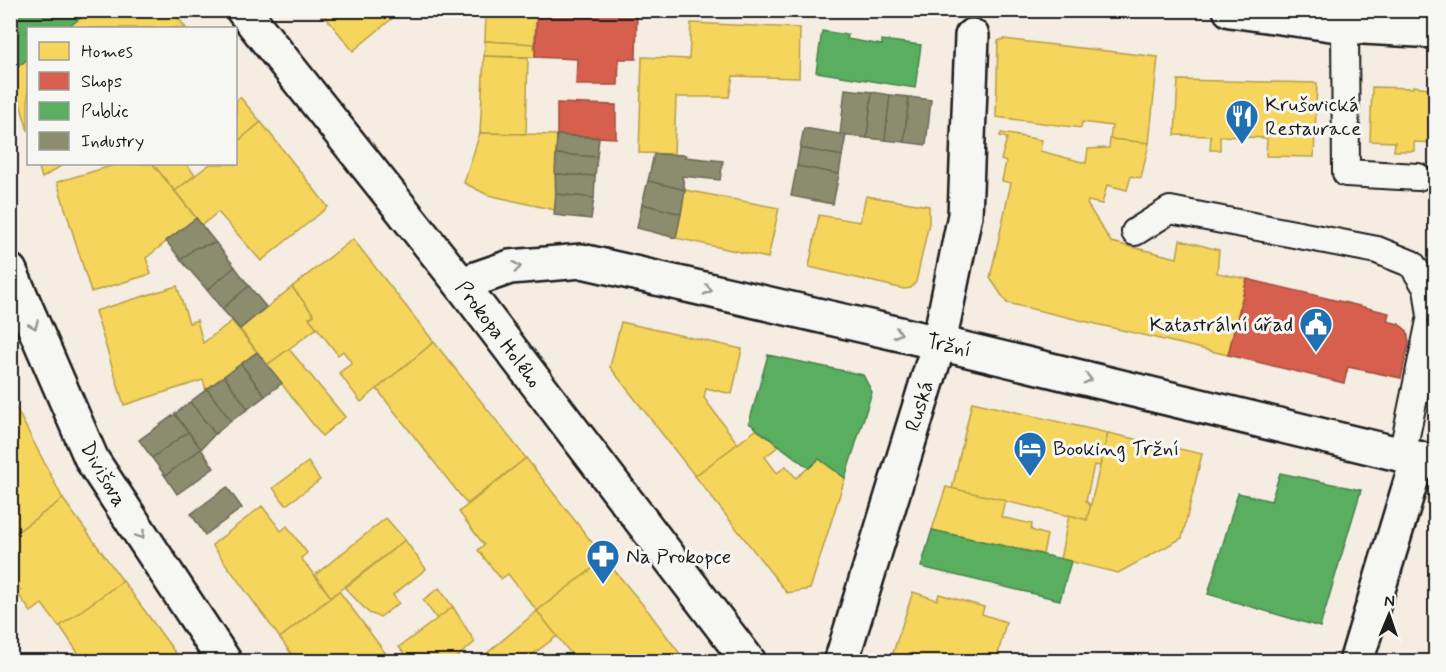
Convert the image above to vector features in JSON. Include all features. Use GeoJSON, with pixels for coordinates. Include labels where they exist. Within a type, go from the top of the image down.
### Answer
{"type":"FeatureCollection","features":[{"type":"Feature","properties":{"kind":"street","name":"Prokopa Holého"},"geometry":{"type":"LineString","coordinates":[[243,10],[461,284],[749,662]]}},
{"type":"Feature","properties":{"kind":"street"},"geometry":{"type":"LineString","coordinates":[[1230,10],[1345,26],[1436,31]]}},
{"type":"Feature","properties":{"kind":"street","name":"Ruská"},"geometry":{"type":"LineString","coordinates":[[841,662],[939,343],[965,215],[972,36]]}},
{"type":"Feature","properties":{"kind":"street","name":"Tržní"},"geometry":{"type":"LineString","coordinates":[[461,284],[510,267],[582,261],[939,343],[1418,459]]}},
{"type":"Feature","properties":{"kind":"street","name":"Divišova"},"geometry":{"type":"LineString","coordinates":[[10,272],[92,460],[225,662]]}},
{"type":"Feature","properties":{"kind":"street"},"geometry":{"type":"LineString","coordinates":[[1356,662],[1418,459]]}},
{"type":"Feature","properties":{"kind":"lane"},"geometry":{"type":"LineString","coordinates":[[1345,26],[1346,173],[1418,177]]}},
{"type":"Feature","properties":{"kind":"lane"},"geometry":{"type":"LineString","coordinates":[[1135,232],[1170,210],[1377,250],[1412,264],[1427,288],[1431,316],[1418,459]]}},
{"type":"Feature","properties":{"kind":"building: Homes"},"geometry":{"type":"Polygon","coordinates":[[[91,10],[172,10],[185,27],[68,27],[91,10]]]}},
{"type":"Feature","properties":{"kind":"building: Homes"},"geometry":{"type":"Polygon","coordinates":[[[318,10],[404,10],[403,16],[394,17],[353,51],[318,10]]]}},
{"type":"Feature","properties":{"kind":"building: Homes"},"geometry":{"type":"Polygon","coordinates":[[[434,10],[464,10],[463,15],[434,10]]]}},
{"type":"Feature","properties":{"kind":"building: Homes"},"geometry":{"type":"Polygon","coordinates":[[[486,10],[537,10],[534,44],[485,41],[486,10]]]}},
{"type":"Feature","properties":{"kind":"building: Homes"},"geometry":{"type":"Polygon","coordinates":[[[691,23],[800,28],[799,78],[733,76],[729,97],[676,97],[674,154],[639,153],[642,57],[689,59],[691,23]]]}},
{"type":"Feature","properties":{"kind":"building: Homes"},"geometry":{"type":"Polygon","coordinates":[[[1003,39],[1158,57],[1149,143],[1110,139],[1112,126],[1082,122],[1081,128],[996,117],[998,41],[1003,39]]]}},
{"type":"Feature","properties":{"kind":"building: Homes"},"geometry":{"type":"Polygon","coordinates":[[[485,41],[534,44],[535,57],[484,56],[485,41]]]}},
{"type":"Feature","properties":{"kind":"building: Homes"},"geometry":{"type":"Polygon","coordinates":[[[484,56],[528,58],[526,134],[480,133],[484,56]]]}},
{"type":"Feature","properties":{"kind":"building: Homes"},"geometry":{"type":"Polygon","coordinates":[[[27,60],[27,128],[11,72],[27,60]]]}},
{"type":"Feature","properties":{"kind":"building: Homes"},"geometry":{"type":"Polygon","coordinates":[[[1178,80],[1317,83],[1314,157],[1266,156],[1267,138],[1220,136],[1220,150],[1210,150],[1211,136],[1175,135],[1178,80]]]}},
{"type":"Feature","properties":{"kind":"building: Homes"},"geometry":{"type":"Polygon","coordinates":[[[1413,86],[1436,89],[1436,143],[1414,142],[1414,151],[1394,151],[1395,142],[1370,141],[1372,87],[1413,88],[1413,86]]]}},
{"type":"Feature","properties":{"kind":"building: Homes"},"geometry":{"type":"Polygon","coordinates":[[[240,97],[261,122],[237,142],[237,100],[240,97]]]}},
{"type":"Feature","properties":{"kind":"building: Homes"},"geometry":{"type":"Polygon","coordinates":[[[261,122],[328,207],[261,261],[218,212],[202,225],[175,191],[209,165],[237,165],[237,142],[261,122]]]}},
{"type":"Feature","properties":{"kind":"building: Homes"},"geometry":{"type":"Polygon","coordinates":[[[480,133],[557,135],[555,210],[488,195],[464,183],[480,133]]]}},
{"type":"Feature","properties":{"kind":"building: Homes"},"geometry":{"type":"Polygon","coordinates":[[[1001,133],[1042,140],[1040,151],[1086,163],[1088,149],[1109,148],[1110,139],[1149,143],[1141,178],[1131,176],[1127,190],[1107,185],[1102,204],[1088,201],[1087,204],[1111,242],[1177,258],[1180,240],[1219,250],[1217,273],[1247,279],[1228,355],[1007,303],[990,278],[1011,183],[1002,181],[1006,162],[1001,160],[1007,138],[1000,136],[1001,133]]]}},
{"type":"Feature","properties":{"kind":"building: Homes"},"geometry":{"type":"Polygon","coordinates":[[[38,165],[62,165],[42,178],[38,165]]]}},
{"type":"Feature","properties":{"kind":"building: Homes"},"geometry":{"type":"Polygon","coordinates":[[[115,165],[154,165],[196,218],[146,258],[151,274],[91,292],[57,182],[115,165]]]}},
{"type":"Feature","properties":{"kind":"building: Homes"},"geometry":{"type":"Polygon","coordinates":[[[154,165],[187,165],[195,175],[175,191],[154,165]]]}},
{"type":"Feature","properties":{"kind":"building: Homes"},"geometry":{"type":"Polygon","coordinates":[[[685,190],[779,208],[768,258],[676,238],[685,190]]]}},
{"type":"Feature","properties":{"kind":"building: Homes"},"geometry":{"type":"Polygon","coordinates":[[[866,196],[929,206],[929,223],[916,282],[911,288],[904,289],[809,267],[819,215],[860,222],[866,196]]]}},
{"type":"Feature","properties":{"kind":"building: Homes"},"geometry":{"type":"Polygon","coordinates":[[[353,239],[434,342],[361,402],[339,373],[352,363],[343,351],[338,355],[309,318],[314,315],[292,287],[353,239]]]}},
{"type":"Feature","properties":{"kind":"building: Homes"},"geometry":{"type":"Polygon","coordinates":[[[177,286],[189,323],[197,320],[203,343],[232,321],[257,352],[206,390],[203,380],[124,405],[95,311],[177,286]]]}},
{"type":"Feature","properties":{"kind":"building: Homes"},"geometry":{"type":"Polygon","coordinates":[[[292,287],[314,315],[309,318],[317,328],[267,365],[240,329],[292,287]]]}},
{"type":"Feature","properties":{"kind":"building: Homes"},"geometry":{"type":"Polygon","coordinates":[[[621,322],[742,349],[732,394],[706,388],[704,398],[738,444],[695,476],[610,367],[621,322]]]}},
{"type":"Feature","properties":{"kind":"building: Homes"},"geometry":{"type":"Polygon","coordinates":[[[434,342],[526,458],[467,504],[377,389],[434,342]]]}},
{"type":"Feature","properties":{"kind":"building: Homes"},"geometry":{"type":"Polygon","coordinates":[[[289,349],[345,417],[322,436],[267,365],[289,349]]]}},
{"type":"Feature","properties":{"kind":"building: Homes"},"geometry":{"type":"Polygon","coordinates":[[[13,402],[63,499],[10,537],[10,403],[13,402]]]}},
{"type":"Feature","properties":{"kind":"building: Homes"},"geometry":{"type":"Polygon","coordinates":[[[972,402],[1108,433],[1100,466],[1094,465],[1086,501],[1091,506],[1087,520],[952,489],[972,402]]]}},
{"type":"Feature","properties":{"kind":"building: Homes"},"geometry":{"type":"Polygon","coordinates":[[[756,430],[780,445],[765,457],[777,473],[786,466],[796,478],[819,459],[845,478],[810,589],[787,593],[695,476],[756,430]]]}},
{"type":"Feature","properties":{"kind":"building: Homes"},"geometry":{"type":"Polygon","coordinates":[[[1108,433],[1202,454],[1182,538],[1118,573],[1060,559],[1069,515],[1087,520],[1108,433]]]}},
{"type":"Feature","properties":{"kind":"building: Homes"},"geometry":{"type":"Polygon","coordinates":[[[526,458],[605,559],[537,611],[508,574],[501,579],[478,550],[484,545],[459,512],[526,458]]]}},
{"type":"Feature","properties":{"kind":"building: Homes"},"geometry":{"type":"Polygon","coordinates":[[[308,462],[320,480],[286,505],[273,488],[308,462]]]}},
{"type":"Feature","properties":{"kind":"building: Homes"},"geometry":{"type":"Polygon","coordinates":[[[946,487],[1005,500],[1001,517],[1032,524],[1031,530],[1047,535],[1043,554],[932,530],[946,487]]]}},
{"type":"Feature","properties":{"kind":"building: Homes"},"geometry":{"type":"Polygon","coordinates":[[[63,499],[123,581],[59,627],[42,604],[31,612],[17,593],[21,590],[10,576],[10,537],[63,499]]]}},
{"type":"Feature","properties":{"kind":"building: Homes"},"geometry":{"type":"Polygon","coordinates":[[[262,506],[281,531],[287,526],[307,553],[301,558],[331,597],[280,638],[212,545],[262,506]]]}},
{"type":"Feature","properties":{"kind":"building: Homes"},"geometry":{"type":"Polygon","coordinates":[[[386,518],[405,540],[331,597],[315,575],[386,518]]]}},
{"type":"Feature","properties":{"kind":"building: Homes"},"geometry":{"type":"Polygon","coordinates":[[[405,540],[426,569],[393,595],[399,603],[380,617],[369,613],[345,588],[405,540]]]}},
{"type":"Feature","properties":{"kind":"building: Homes"},"geometry":{"type":"Polygon","coordinates":[[[605,559],[686,662],[572,662],[569,657],[572,655],[537,611],[605,559]]]}},
{"type":"Feature","properties":{"kind":"building: Homes"},"geometry":{"type":"Polygon","coordinates":[[[123,581],[182,662],[84,662],[60,626],[123,581]]]}},
{"type":"Feature","properties":{"kind":"building: Homes"},"geometry":{"type":"Polygon","coordinates":[[[439,588],[453,607],[437,619],[423,600],[439,588]]]}},
{"type":"Feature","properties":{"kind":"building: Homes"},"geometry":{"type":"Polygon","coordinates":[[[339,591],[392,662],[297,662],[280,638],[339,591]]]}},
{"type":"Feature","properties":{"kind":"building: Homes"},"geometry":{"type":"Polygon","coordinates":[[[913,592],[937,600],[939,594],[984,607],[982,614],[1006,622],[996,662],[890,662],[913,592]]]}},
{"type":"Feature","properties":{"kind":"building: Homes"},"geometry":{"type":"Polygon","coordinates":[[[453,607],[475,642],[451,662],[407,662],[409,660],[399,647],[453,607]]]}},
{"type":"Feature","properties":{"kind":"building: Homes"},"geometry":{"type":"Polygon","coordinates":[[[537,611],[557,636],[528,658],[531,662],[490,662],[485,655],[537,611]]]}},
{"type":"Feature","properties":{"kind":"building: Shops"},"geometry":{"type":"Polygon","coordinates":[[[537,10],[637,10],[636,59],[619,59],[618,85],[576,85],[577,59],[535,57],[537,10]]]}},
{"type":"Feature","properties":{"kind":"building: Shops"},"geometry":{"type":"Polygon","coordinates":[[[557,103],[616,105],[616,138],[557,135],[557,103]]]}},
{"type":"Feature","properties":{"kind":"building: Shops"},"geometry":{"type":"Polygon","coordinates":[[[1247,279],[1389,313],[1387,321],[1399,324],[1407,331],[1409,343],[1401,378],[1348,367],[1344,383],[1228,355],[1247,279]]]}},
{"type":"Feature","properties":{"kind":"building: Public"},"geometry":{"type":"Polygon","coordinates":[[[10,10],[91,10],[68,27],[27,27],[27,60],[11,72],[10,10]]]}},
{"type":"Feature","properties":{"kind":"building: Public"},"geometry":{"type":"Polygon","coordinates":[[[822,31],[848,35],[847,39],[882,45],[882,40],[921,45],[915,88],[816,72],[822,31]]]}},
{"type":"Feature","properties":{"kind":"building: Public"},"geometry":{"type":"Polygon","coordinates":[[[768,355],[863,375],[872,392],[845,478],[819,459],[809,468],[749,423],[768,355]]]}},
{"type":"Feature","properties":{"kind":"building: Public"},"geometry":{"type":"Polygon","coordinates":[[[1280,473],[1361,490],[1320,627],[1208,594],[1238,493],[1271,501],[1280,473]]]}},
{"type":"Feature","properties":{"kind":"building: Public"},"geometry":{"type":"Polygon","coordinates":[[[932,530],[1071,561],[1060,600],[921,567],[932,530]]]}},
{"type":"Feature","properties":{"kind":"building: Industry"},"geometry":{"type":"Polygon","coordinates":[[[845,89],[872,92],[867,138],[840,135],[845,89]]]}},
{"type":"Feature","properties":{"kind":"building: Industry"},"geometry":{"type":"Polygon","coordinates":[[[872,92],[890,95],[885,140],[867,138],[872,92]]]}},
{"type":"Feature","properties":{"kind":"building: Industry"},"geometry":{"type":"Polygon","coordinates":[[[890,95],[909,97],[904,142],[885,140],[890,95]]]}},
{"type":"Feature","properties":{"kind":"building: Industry"},"geometry":{"type":"Polygon","coordinates":[[[909,97],[931,100],[926,145],[904,142],[909,97]]]}},
{"type":"Feature","properties":{"kind":"building: Industry"},"geometry":{"type":"Polygon","coordinates":[[[804,128],[846,135],[842,156],[800,148],[804,128]]]}},
{"type":"Feature","properties":{"kind":"building: Industry"},"geometry":{"type":"Polygon","coordinates":[[[557,135],[599,138],[597,157],[556,154],[557,135]]]}},
{"type":"Feature","properties":{"kind":"building: Industry"},"geometry":{"type":"Polygon","coordinates":[[[800,148],[842,156],[839,174],[797,166],[800,148]]]}},
{"type":"Feature","properties":{"kind":"building: Industry"},"geometry":{"type":"Polygon","coordinates":[[[556,154],[597,157],[595,176],[555,174],[556,154]]]}},
{"type":"Feature","properties":{"kind":"building: Industry"},"geometry":{"type":"Polygon","coordinates":[[[654,154],[686,155],[685,157],[723,161],[720,180],[682,176],[685,190],[648,181],[654,154]]]}},
{"type":"Feature","properties":{"kind":"building: Industry"},"geometry":{"type":"Polygon","coordinates":[[[797,166],[839,174],[833,204],[791,196],[797,166]]]}},
{"type":"Feature","properties":{"kind":"building: Industry"},"geometry":{"type":"Polygon","coordinates":[[[555,174],[595,176],[594,198],[556,194],[555,174]]]}},
{"type":"Feature","properties":{"kind":"building: Industry"},"geometry":{"type":"Polygon","coordinates":[[[648,181],[685,190],[681,214],[642,204],[648,181]]]}},
{"type":"Feature","properties":{"kind":"building: Industry"},"geometry":{"type":"Polygon","coordinates":[[[556,194],[594,198],[591,219],[554,215],[556,194]]]}},
{"type":"Feature","properties":{"kind":"building: Industry"},"geometry":{"type":"Polygon","coordinates":[[[642,204],[681,214],[676,238],[637,228],[642,204]]]}},
{"type":"Feature","properties":{"kind":"building: Industry"},"geometry":{"type":"Polygon","coordinates":[[[196,218],[216,243],[195,248],[181,260],[166,241],[196,218]]]}},
{"type":"Feature","properties":{"kind":"building: Industry"},"geometry":{"type":"Polygon","coordinates":[[[216,243],[235,267],[207,290],[181,260],[195,248],[216,243]]]}},
{"type":"Feature","properties":{"kind":"building: Industry"},"geometry":{"type":"Polygon","coordinates":[[[235,267],[249,286],[222,309],[207,290],[235,267]]]}},
{"type":"Feature","properties":{"kind":"building: Industry"},"geometry":{"type":"Polygon","coordinates":[[[249,286],[266,307],[240,329],[222,309],[249,286]]]}},
{"type":"Feature","properties":{"kind":"building: Industry"},"geometry":{"type":"Polygon","coordinates":[[[257,352],[282,383],[265,396],[241,364],[257,352]]]}},
{"type":"Feature","properties":{"kind":"building: Industry"},"geometry":{"type":"Polygon","coordinates":[[[241,364],[265,396],[248,409],[224,376],[241,364]]]}},
{"type":"Feature","properties":{"kind":"building: Industry"},"geometry":{"type":"Polygon","coordinates":[[[224,376],[248,409],[231,421],[207,389],[224,376]]]}},
{"type":"Feature","properties":{"kind":"building: Industry"},"geometry":{"type":"Polygon","coordinates":[[[207,389],[231,421],[215,434],[190,402],[207,389]]]}},
{"type":"Feature","properties":{"kind":"building: Industry"},"geometry":{"type":"Polygon","coordinates":[[[190,402],[215,434],[201,449],[175,414],[190,402]]]}},
{"type":"Feature","properties":{"kind":"building: Industry"},"geometry":{"type":"Polygon","coordinates":[[[175,414],[188,432],[152,458],[139,440],[175,414]]]}},
{"type":"Feature","properties":{"kind":"building: Industry"},"geometry":{"type":"Polygon","coordinates":[[[188,432],[201,449],[165,476],[152,458],[188,432]]]}},
{"type":"Feature","properties":{"kind":"building: Industry"},"geometry":{"type":"Polygon","coordinates":[[[201,449],[214,468],[177,494],[165,476],[201,449]]]}},
{"type":"Feature","properties":{"kind":"building: Industry"},"geometry":{"type":"Polygon","coordinates":[[[227,487],[242,508],[205,535],[191,514],[227,487]]]}},
{"type":"Feature","properties":{"kind":"place","name":"Krušovická Restaurace"},"geometry":{"type":"Point","coordinates":[1242,145]}},
{"type":"Feature","properties":{"kind":"place","name":"Katastrální úřad"},"geometry":{"type":"Point","coordinates":[1316,353]}},
{"type":"Feature","properties":{"kind":"place","name":"Booking Tržní"},"geometry":{"type":"Point","coordinates":[1030,477]}},
{"type":"Feature","properties":{"kind":"place","name":"Na Prokopce"},"geometry":{"type":"Point","coordinates":[603,585]}}]}
